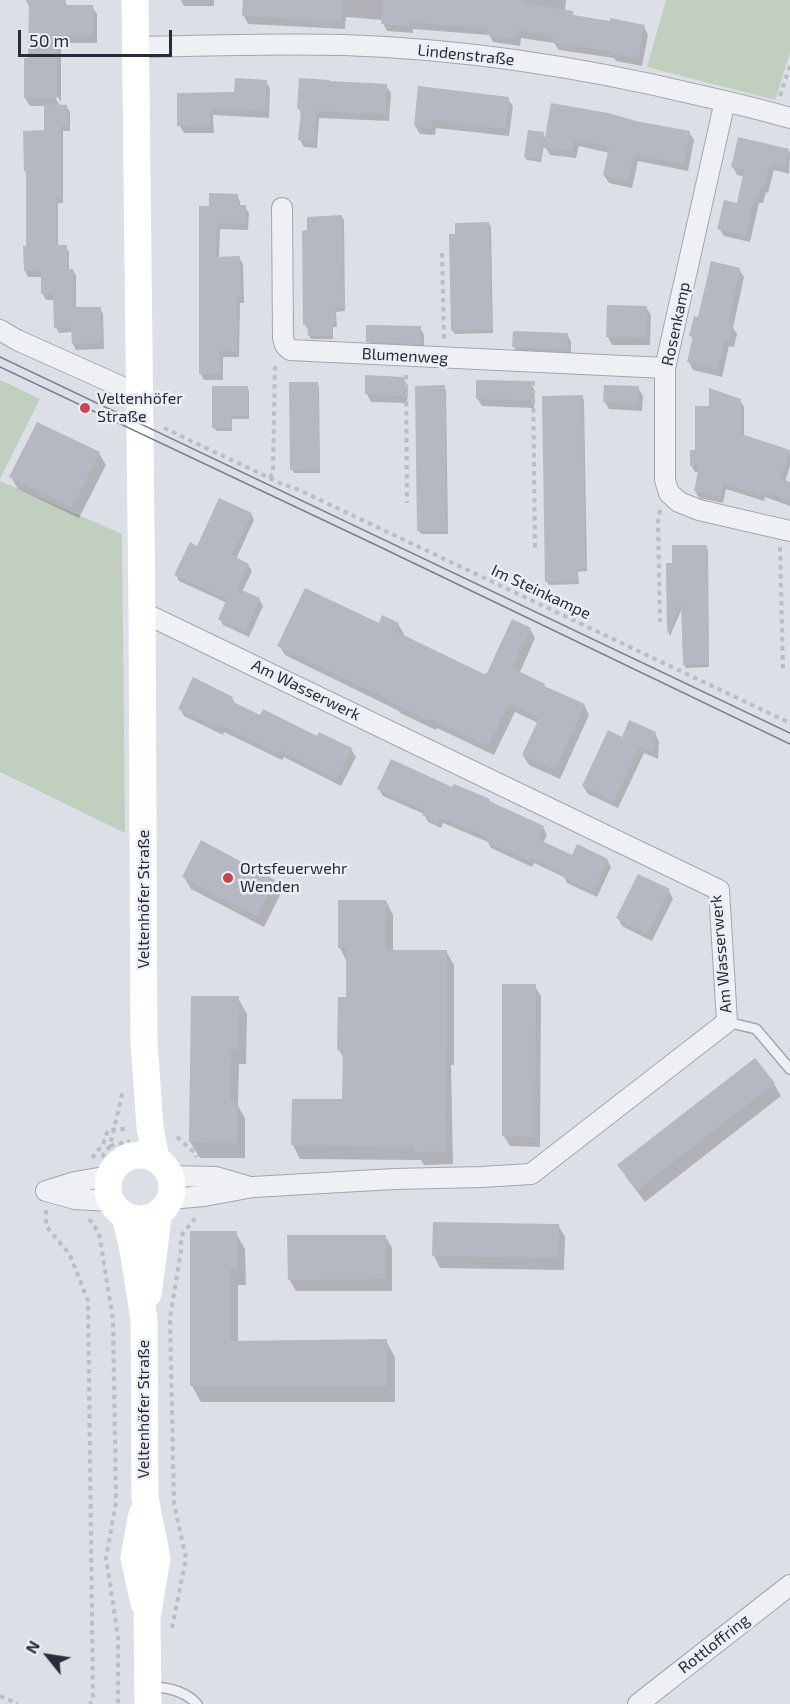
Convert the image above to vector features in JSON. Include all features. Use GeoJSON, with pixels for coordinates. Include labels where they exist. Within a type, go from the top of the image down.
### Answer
{"type":"FeatureCollection","features":[{"type":"Feature","properties":{"kind":"street","name":"Veltenhöfer Straße"},"geometry":{"type":"LineString","coordinates":[[135,0],[144,1042],[150,1127],[164,1187],[144,1319],[145,1498],[157,1558],[147,1617],[148,1695]]}},
{"type":"Feature","properties":{"kind":"street","name":"Lindenstraße"},"geometry":{"type":"LineString","coordinates":[[135,47],[345,45],[510,59],[586,70],[720,98],[782,116]]}},
{"type":"Feature","properties":{"kind":"street","name":"Rosenkamp"},"geometry":{"type":"LineString","coordinates":[[665,480],[665,368],[720,98]]}},
{"type":"Feature","properties":{"kind":"street"},"geometry":{"type":"LineString","coordinates":[[282,208],[283,338],[285,345]]}},
{"type":"Feature","properties":{"kind":"street"},"geometry":{"type":"LineString","coordinates":[[0,330],[17,340],[140,395]]}},
{"type":"Feature","properties":{"kind":"street","name":"Blumenweg"},"geometry":{"type":"LineString","coordinates":[[285,345],[290,350],[299,351],[665,368]]}},
{"type":"Feature","properties":{"kind":"street"},"geometry":{"type":"LineString","coordinates":[[665,480],[669,493],[679,502],[699,510],[785,530]]}},
{"type":"Feature","properties":{"kind":"street","name":"Am Wasserwerk"},"geometry":{"type":"LineString","coordinates":[[142,612],[719,890],[727,1022],[531,1174],[253,1187],[164,1187]]}},
{"type":"Feature","properties":{"kind":"street","name":"Veltenhöfer Straße"},"geometry":{"type":"LineString","coordinates":[[144,1042],[132,1101],[132,1128],[106,1189],[133,1250],[144,1319]]}},
{"type":"Feature","properties":{"kind":"street"},"geometry":{"type":"LineString","coordinates":[[46,1191],[75,1182],[106,1189],[136,1220],[147,1219],[164,1187],[146,1155],[134,1155],[106,1189]]}},
{"type":"Feature","properties":{"kind":"street","name":"Rottloffring"},"geometry":{"type":"LineString","coordinates":[[638,1704],[790,1585]]}},
{"type":"Feature","properties":{"kind":"lane"},"geometry":{"type":"LineString","coordinates":[[727,1022],[756,1029],[790,1069]]}},
{"type":"Feature","properties":{"kind":"lane"},"geometry":{"type":"LineString","coordinates":[[148,1695],[161,1687],[189,1695],[197,1704]]}},
{"type":"Feature","properties":{"kind":"path"},"geometry":{"type":"LineString","coordinates":[[782,116],[790,66]]}},
{"type":"Feature","properties":{"kind":"path"},"geometry":{"type":"LineString","coordinates":[[442,253],[444,358]]}},
{"type":"Feature","properties":{"kind":"path"},"geometry":{"type":"LineString","coordinates":[[270,478],[273,472],[275,354],[285,345]]}},
{"type":"Feature","properties":{"kind":"path"},"geometry":{"type":"LineString","coordinates":[[406,356],[407,503]]}},
{"type":"Feature","properties":{"kind":"path"},"geometry":{"type":"LineString","coordinates":[[532,362],[535,551]]}},
{"type":"Feature","properties":{"kind":"path","name":"Im Steinkampe"},"geometry":{"type":"LineString","coordinates":[[157,426],[299,490],[790,723]]}},
{"type":"Feature","properties":{"kind":"path"},"geometry":{"type":"LineString","coordinates":[[660,622],[658,522],[665,480]]}},
{"type":"Feature","properties":{"kind":"path"},"geometry":{"type":"LineString","coordinates":[[783,669],[785,530]]}},
{"type":"Feature","properties":{"kind":"path"},"geometry":{"type":"LineString","coordinates":[[108,1130],[104,1144],[84,1167],[106,1189],[86,1214],[99,1233],[113,1319],[116,1502],[106,1558],[118,1636],[118,1704]]}},
{"type":"Feature","properties":{"kind":"path"},"geometry":{"type":"LineString","coordinates":[[171,1635],[186,1558],[174,1503],[170,1318],[181,1251],[181,1236],[196,1218],[204,1187],[195,1153],[176,1137],[174,1131]]}},
{"type":"Feature","properties":{"kind":"path"},"geometry":{"type":"LineString","coordinates":[[46,1191],[46,1226],[70,1255],[88,1301],[93,1698],[90,1704]]}},
{"type":"Feature","properties":{"kind":"path"},"geometry":{"type":"LineString","coordinates":[[0,1696],[18,1704]]}},
{"type":"Feature","properties":{"kind":"green space"},"geometry":{"type":"Polygon","coordinates":[[[666,0],[790,0],[790,53],[775,100],[647,67],[666,0]]]}},
{"type":"Feature","properties":{"kind":"green space"},"geometry":{"type":"Polygon","coordinates":[[[0,380],[40,399],[0,479],[0,380]]]}},
{"type":"Feature","properties":{"kind":"green space"},"geometry":{"type":"Polygon","coordinates":[[[0,481],[122,534],[125,833],[0,772],[0,481]]]}},
{"type":"Feature","properties":{"kind":"building"},"geometry":{"type":"Polygon","coordinates":[[[29,0],[64,0],[64,5],[93,5],[93,35],[57,35],[57,98],[24,98],[24,58],[28,58],[29,0]]]}},
{"type":"Feature","properties":{"kind":"building"},"geometry":{"type":"Polygon","coordinates":[[[243,0],[342,0],[341,21],[242,16],[243,0]]]}},
{"type":"Feature","properties":{"kind":"building"},"geometry":{"type":"Polygon","coordinates":[[[383,0],[521,0],[521,3],[573,11],[573,15],[610,21],[610,18],[645,25],[638,59],[610,53],[610,51],[553,42],[553,36],[517,30],[516,39],[487,35],[488,28],[410,22],[409,26],[381,24],[383,0]]]}},
{"type":"Feature","properties":{"kind":"building"},"geometry":{"type":"Polygon","coordinates":[[[235,78],[267,80],[265,111],[210,107],[210,125],[177,126],[177,93],[234,92],[235,78]]]}},
{"type":"Feature","properties":{"kind":"building"},"geometry":{"type":"Polygon","coordinates":[[[299,78],[387,84],[386,114],[316,111],[314,141],[298,140],[301,110],[297,109],[299,78]]]}},
{"type":"Feature","properties":{"kind":"building"},"geometry":{"type":"Polygon","coordinates":[[[418,86],[509,97],[505,129],[432,120],[431,128],[414,126],[418,86]]]}},
{"type":"Feature","properties":{"kind":"building"},"geometry":{"type":"Polygon","coordinates":[[[551,103],[690,131],[684,164],[634,154],[628,181],[603,175],[609,147],[575,139],[572,151],[543,148],[551,103]]]}},
{"type":"Feature","properties":{"kind":"building"},"geometry":{"type":"Polygon","coordinates":[[[44,104],[67,105],[67,126],[61,126],[61,198],[56,197],[56,245],[67,245],[67,269],[73,269],[74,307],[101,307],[102,343],[72,344],[71,327],[54,328],[53,294],[41,294],[41,271],[24,271],[26,171],[24,171],[23,131],[44,130],[44,104]]]}},
{"type":"Feature","properties":{"kind":"building"},"geometry":{"type":"Polygon","coordinates":[[[528,130],[544,132],[540,159],[524,157],[528,130]]]}},
{"type":"Feature","properties":{"kind":"building"},"geometry":{"type":"Polygon","coordinates":[[[738,137],[789,149],[785,166],[770,163],[764,186],[761,185],[758,196],[755,195],[746,235],[717,229],[724,200],[737,203],[744,170],[731,167],[738,137]]]}},
{"type":"Feature","properties":{"kind":"building"},"geometry":{"type":"Polygon","coordinates":[[[209,193],[238,194],[237,205],[246,205],[246,224],[217,223],[216,257],[240,256],[241,297],[237,297],[237,351],[220,351],[220,374],[199,374],[199,206],[209,206],[209,193]]]}},
{"type":"Feature","properties":{"kind":"building"},"geometry":{"type":"Polygon","coordinates":[[[342,215],[344,308],[335,308],[332,336],[308,336],[307,324],[303,325],[302,231],[307,230],[307,217],[342,215]]]}},
{"type":"Feature","properties":{"kind":"building"},"geometry":{"type":"Polygon","coordinates":[[[489,222],[492,329],[451,331],[449,234],[455,234],[455,223],[489,222]]]}},
{"type":"Feature","properties":{"kind":"building"},"geometry":{"type":"Polygon","coordinates":[[[711,261],[740,268],[728,324],[733,325],[729,340],[725,339],[718,369],[687,362],[693,337],[689,336],[694,316],[698,317],[711,261]]]}},
{"type":"Feature","properties":{"kind":"building"},"geometry":{"type":"Polygon","coordinates":[[[607,305],[647,306],[646,338],[606,337],[607,305]]]}},
{"type":"Feature","properties":{"kind":"building"},"geometry":{"type":"Polygon","coordinates":[[[366,325],[421,326],[420,344],[366,342],[366,325]]]}},
{"type":"Feature","properties":{"kind":"building"},"geometry":{"type":"Polygon","coordinates":[[[513,331],[568,333],[567,349],[512,347],[513,331]]]}},
{"type":"Feature","properties":{"kind":"building"},"geometry":{"type":"Polygon","coordinates":[[[365,375],[404,377],[403,396],[365,394],[365,375]]]}},
{"type":"Feature","properties":{"kind":"building"},"geometry":{"type":"Polygon","coordinates":[[[476,380],[531,381],[531,400],[476,399],[476,380]]]}},
{"type":"Feature","properties":{"kind":"building"},"geometry":{"type":"Polygon","coordinates":[[[289,382],[318,382],[319,469],[290,470],[289,382]]]}},
{"type":"Feature","properties":{"kind":"building"},"geometry":{"type":"Polygon","coordinates":[[[445,385],[446,531],[417,531],[415,386],[445,385]]]}},
{"type":"Feature","properties":{"kind":"building"},"geometry":{"type":"Polygon","coordinates":[[[604,385],[639,386],[638,403],[603,402],[604,385]]]}},
{"type":"Feature","properties":{"kind":"building"},"geometry":{"type":"Polygon","coordinates":[[[212,386],[248,386],[248,416],[231,416],[231,428],[212,428],[212,386]]]}},
{"type":"Feature","properties":{"kind":"building"},"geometry":{"type":"Polygon","coordinates":[[[709,388],[741,399],[741,434],[790,450],[780,478],[790,482],[790,501],[762,491],[760,495],[723,483],[720,497],[694,491],[699,466],[690,466],[690,450],[695,450],[695,406],[709,406],[709,388]]]}},
{"type":"Feature","properties":{"kind":"building"},"geometry":{"type":"Polygon","coordinates":[[[583,395],[585,568],[577,569],[578,581],[545,582],[542,396],[583,395]]]}},
{"type":"Feature","properties":{"kind":"building"},"geometry":{"type":"Polygon","coordinates":[[[37,422],[100,452],[72,507],[9,477],[37,422]]]}},
{"type":"Feature","properties":{"kind":"building"},"geometry":{"type":"Polygon","coordinates":[[[219,498],[252,513],[232,555],[249,564],[237,588],[260,598],[245,632],[218,619],[227,599],[174,575],[190,542],[197,546],[219,498]]]}},
{"type":"Feature","properties":{"kind":"building"},"geometry":{"type":"Polygon","coordinates":[[[672,545],[707,545],[708,664],[683,665],[681,603],[667,634],[666,563],[672,563],[672,545]]]}},
{"type":"Feature","properties":{"kind":"building"},"geometry":{"type":"Polygon","coordinates":[[[305,588],[379,623],[382,615],[399,623],[395,631],[484,674],[487,673],[512,619],[531,628],[512,668],[545,684],[544,686],[585,704],[555,770],[522,755],[539,718],[509,703],[488,746],[393,703],[277,646],[305,588]]]}},
{"type":"Feature","properties":{"kind":"building"},"geometry":{"type":"Polygon","coordinates":[[[193,677],[233,697],[231,701],[260,715],[263,709],[317,736],[319,732],[352,748],[337,779],[279,750],[278,753],[220,725],[218,728],[178,709],[193,677]]]}},
{"type":"Feature","properties":{"kind":"building"},"geometry":{"type":"Polygon","coordinates":[[[629,720],[656,732],[654,752],[640,746],[614,801],[582,786],[608,730],[622,737],[629,720]]]}},
{"type":"Feature","properties":{"kind":"building"},"geometry":{"type":"Polygon","coordinates":[[[391,759],[452,787],[454,784],[490,799],[489,801],[544,826],[538,839],[572,855],[577,844],[608,859],[593,891],[561,876],[563,873],[530,857],[528,860],[485,841],[487,837],[439,817],[437,822],[422,815],[425,810],[377,789],[391,759]]]}},
{"type":"Feature","properties":{"kind":"building"},"geometry":{"type":"Polygon","coordinates":[[[201,840],[275,880],[257,916],[182,877],[201,840]]]}},
{"type":"Feature","properties":{"kind":"building"},"geometry":{"type":"Polygon","coordinates":[[[638,874],[670,889],[648,934],[616,918],[638,874]]]}},
{"type":"Feature","properties":{"kind":"building"},"geometry":{"type":"Polygon","coordinates":[[[338,900],[386,900],[386,950],[447,950],[446,1151],[415,1152],[415,1147],[291,1145],[292,1099],[342,1099],[343,1050],[337,1050],[338,997],[346,997],[346,948],[338,948],[338,900]]]}},
{"type":"Feature","properties":{"kind":"building"},"geometry":{"type":"Polygon","coordinates":[[[502,984],[536,984],[535,1137],[502,1136],[502,984]]]}},
{"type":"Feature","properties":{"kind":"building"},"geometry":{"type":"Polygon","coordinates":[[[191,996],[239,996],[238,1049],[231,1049],[230,1101],[237,1101],[237,1143],[189,1142],[191,996]]]}},
{"type":"Feature","properties":{"kind":"building"},"geometry":{"type":"Polygon","coordinates":[[[755,1058],[775,1083],[637,1190],[617,1165],[755,1058]]]}},
{"type":"Feature","properties":{"kind":"building"},"geometry":{"type":"Polygon","coordinates":[[[433,1222],[559,1224],[558,1258],[432,1256],[433,1222]]]}},
{"type":"Feature","properties":{"kind":"building"},"geometry":{"type":"Polygon","coordinates":[[[190,1231],[237,1231],[237,1269],[230,1269],[230,1341],[387,1339],[387,1386],[190,1386],[190,1231]]]}},
{"type":"Feature","properties":{"kind":"building"},"geometry":{"type":"Polygon","coordinates":[[[287,1235],[386,1235],[386,1279],[288,1280],[287,1235]]]}},
{"type":"Feature","properties":{"kind":"tram line"},"geometry":{"type":"LineString","coordinates":[[0,357],[790,733]]}},
{"type":"Feature","properties":{"kind":"tram line"},"geometry":{"type":"LineString","coordinates":[[0,367],[790,744]]}},
{"type":"Feature","properties":{"kind":"place","name":"Veltenhöfer Straße"},"geometry":{"type":"Point","coordinates":[85,408]}},
{"type":"Feature","properties":{"kind":"place","name":"Ortsfeuerwehr Wenden"},"geometry":{"type":"Point","coordinates":[228,878]}}]}
